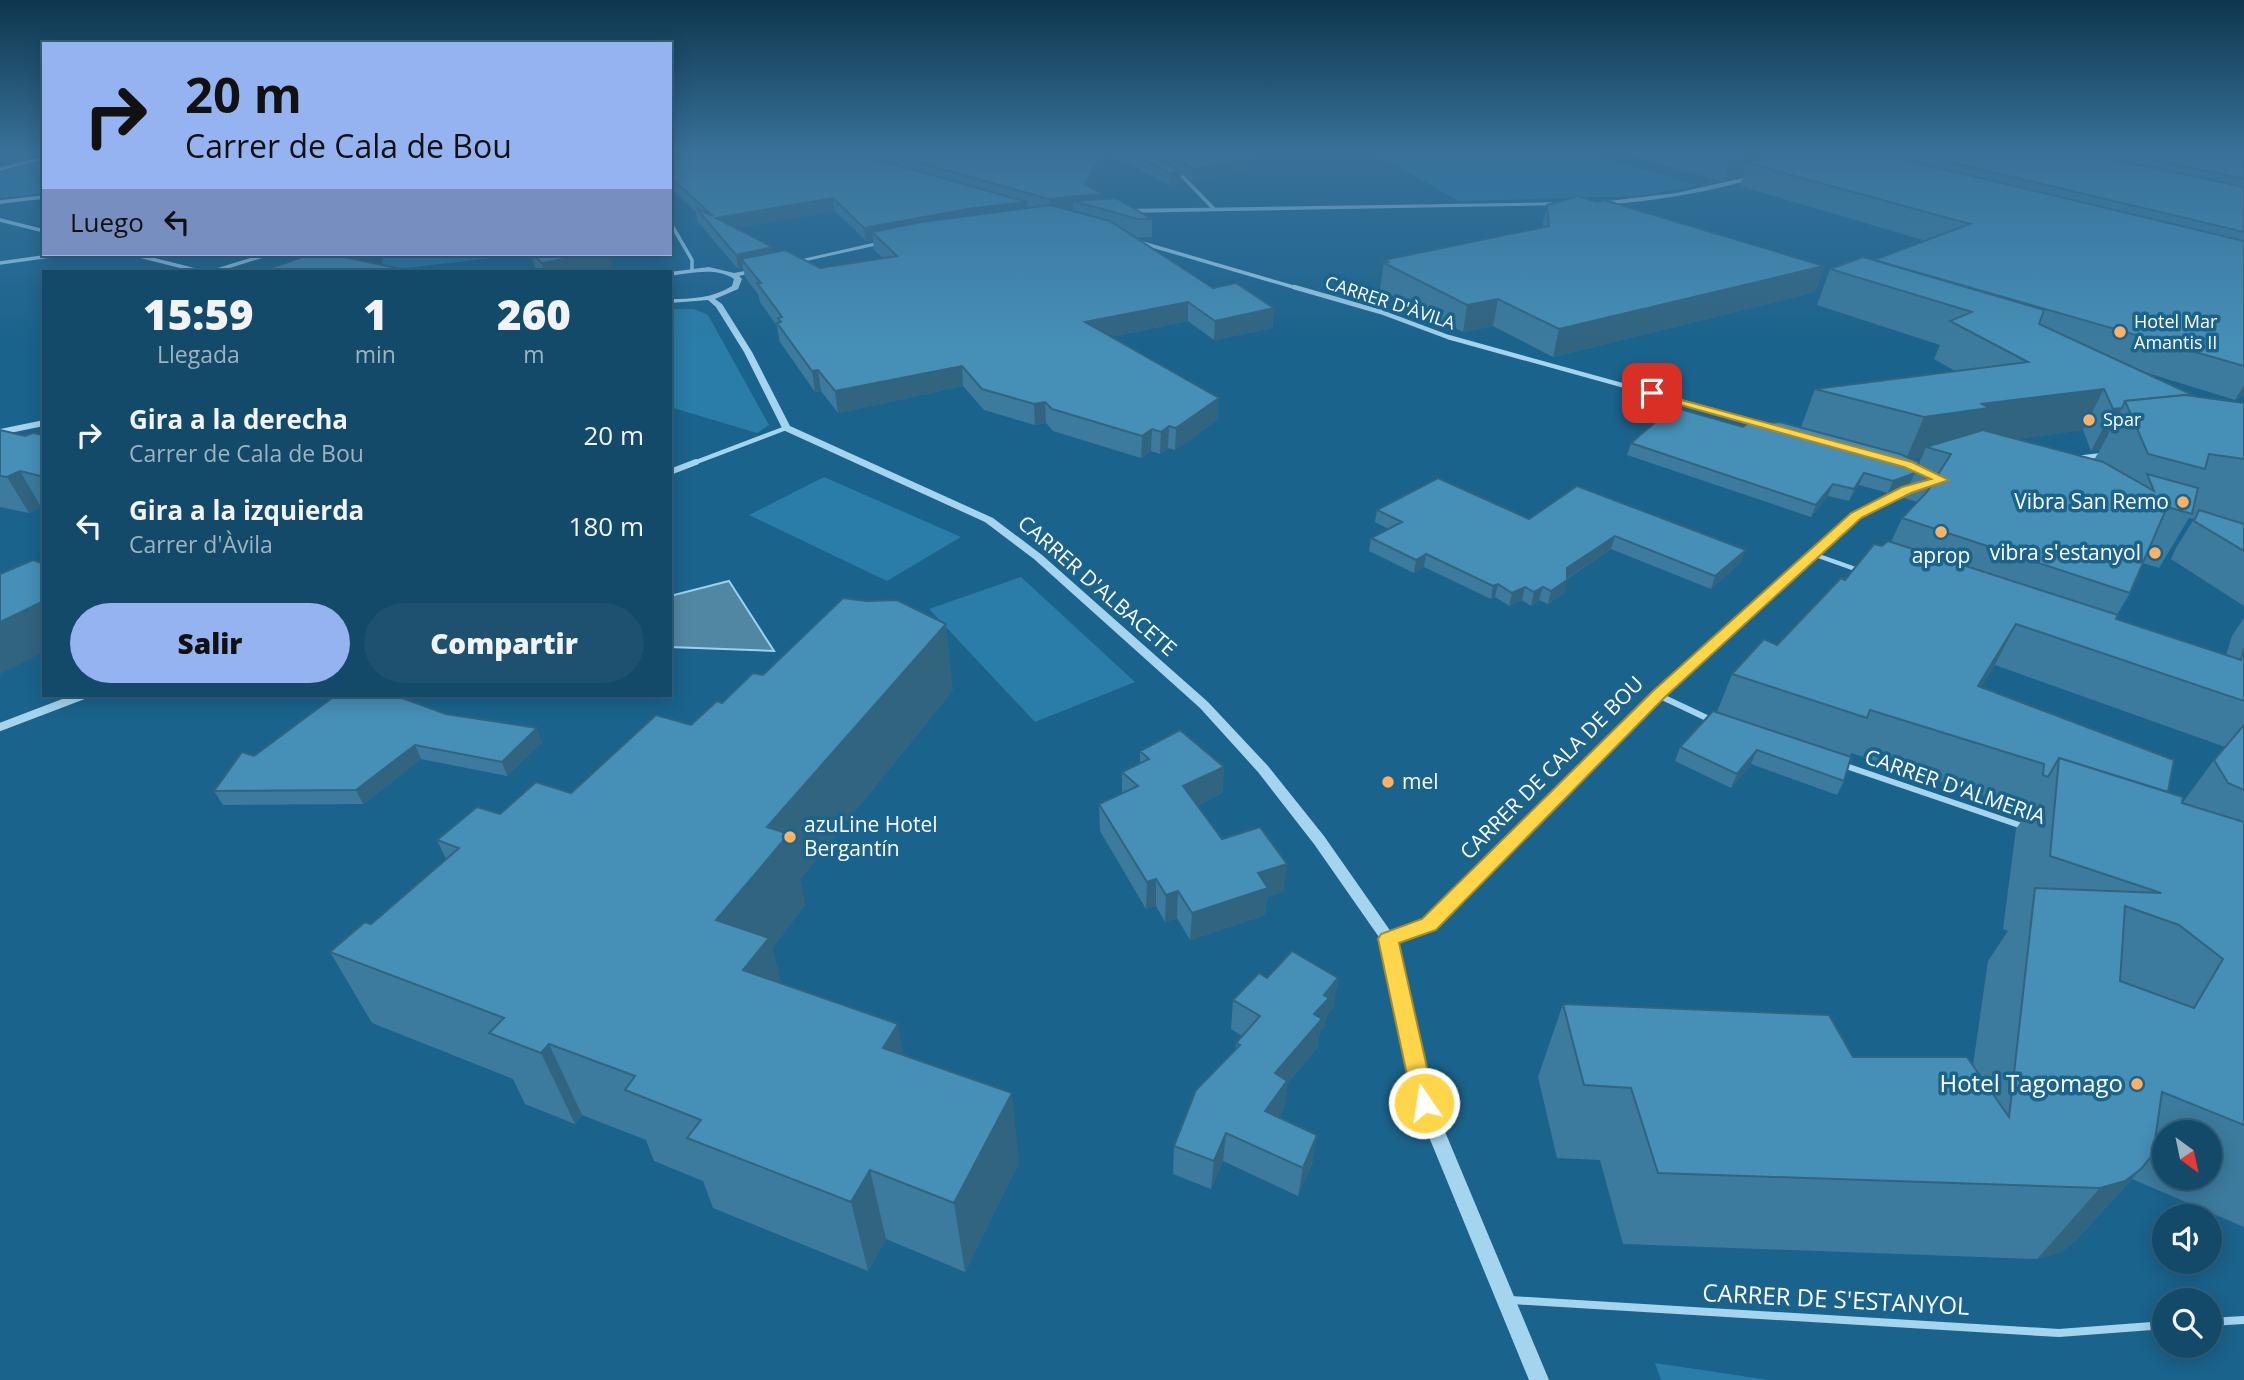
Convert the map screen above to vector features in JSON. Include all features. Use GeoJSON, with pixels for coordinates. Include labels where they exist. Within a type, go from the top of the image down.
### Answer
{"type":"FeatureCollection","features":[{"type":"Feature","properties":{"kind":"street"},"geometry":{"type":"LineString","coordinates":[[0,220],[42,230]]}},
{"type":"Feature","properties":{"kind":"street"},"geometry":{"type":"LineString","coordinates":[[672,225],[692,260],[692,270]]}},
{"type":"Feature","properties":{"kind":"street"},"geometry":{"type":"LineString","coordinates":[[779,265],[898,239]]}},
{"type":"Feature","properties":{"kind":"street","name":"CARRER D'ÀVILA"},"geometry":{"type":"LineString","coordinates":[[1139,242],[1381,312],[1448,337],[1763,424]]}},
{"type":"Feature","properties":{"kind":"street"},"geometry":{"type":"LineString","coordinates":[[0,263],[50,256]]}},
{"type":"Feature","properties":{"kind":"street"},"geometry":{"type":"LineString","coordinates":[[140,256],[195,270]]}},
{"type":"Feature","properties":{"kind":"street"},"geometry":{"type":"LineString","coordinates":[[217,270],[263,256]]}},
{"type":"Feature","properties":{"kind":"street"},"geometry":{"type":"LineString","coordinates":[[672,274],[718,270],[734,275],[767,268]]}},
{"type":"Feature","properties":{"kind":"street"},"geometry":{"type":"LineString","coordinates":[[672,301],[710,298],[735,287],[738,279],[734,275]]}},
{"type":"Feature","properties":{"kind":"street"},"geometry":{"type":"LineString","coordinates":[[672,471],[786,428],[748,352],[719,306],[710,298]]}},
{"type":"Feature","properties":{"kind":"street"},"geometry":{"type":"LineString","coordinates":[[0,432],[42,423]]}},
{"type":"Feature","properties":{"kind":"street","name":"CARRER D'ALBACETE"},"geometry":{"type":"LineString","coordinates":[[786,428],[989,520],[1038,557],[1204,705],[1263,769],[1319,840],[1388,939]]}},
{"type":"Feature","properties":{"kind":"street"},"geometry":{"type":"LineString","coordinates":[[2068,459],[2108,454]]}},
{"type":"Feature","properties":{"kind":"street","name":"CARRER DE CALA DE BOU"},"geometry":{"type":"LineString","coordinates":[[1388,939],[1429,925],[1658,695],[1856,516],[1919,486]]}},
{"type":"Feature","properties":{"kind":"street"},"geometry":{"type":"LineString","coordinates":[[0,727],[79,697]]}},
{"type":"Feature","properties":{"kind":"street"},"geometry":{"type":"LineString","coordinates":[[1388,939],[1424,1103],[1539,1380]]}},
{"type":"Feature","properties":{"kind":"lane"},"geometry":{"type":"LineString","coordinates":[[1813,554],[1862,571]]}},
{"type":"Feature","properties":{"kind":"lane"},"geometry":{"type":"LineString","coordinates":[[1658,695],[1724,724]]}},
{"type":"Feature","properties":{"kind":"lane","name":"CARRER D'ALMERIA"},"geometry":{"type":"LineString","coordinates":[[1829,760],[2026,828]]}},
{"type":"Feature","properties":{"kind":"lane","name":"CARRER DE S'ESTANYOL"},"geometry":{"type":"LineString","coordinates":[[1504,1300],[2059,1333],[2152,1326]]}},
{"type":"Feature","properties":{"kind":"lane"},"geometry":{"type":"LineString","coordinates":[[2222,1321],[2244,1320]]}},
{"type":"Feature","properties":{"kind":"shaded area"},"geometry":{"type":"Polygon","coordinates":[[[383,256],[507,256],[389,270],[381,270],[383,256]]]}},
{"type":"Feature","properties":{"kind":"shaded area"},"geometry":{"type":"Polygon","coordinates":[[[672,309],[694,309],[708,315],[769,425],[757,433],[672,408],[672,309]]]}},
{"type":"Feature","properties":{"kind":"shaded area"},"geometry":{"type":"Polygon","coordinates":[[[824,477],[961,537],[887,581],[749,515],[824,477]]]}},
{"type":"Feature","properties":{"kind":"shaded area"},"geometry":{"type":"Polygon","coordinates":[[[1021,577],[1135,682],[1035,722],[929,609],[1021,577]]]}},
{"type":"Feature","properties":{"kind":"shaded area"},"geometry":{"type":"Polygon","coordinates":[[[729,581],[774,651],[672,647],[672,595],[729,581]]]}},
{"type":"Feature","properties":{"kind":"shaded area"},"geometry":{"type":"Polygon","coordinates":[[[1655,1363],[1769,1380],[1661,1380],[1655,1363]]]}},
{"type":"Feature","properties":{"kind":"building"},"geometry":{"type":"Polygon","coordinates":[[[704,217],[720,217],[716,218],[773,247],[736,255],[704,217]]]}},
{"type":"Feature","properties":{"kind":"building"},"geometry":{"type":"Polygon","coordinates":[[[853,217],[922,217],[864,228],[853,217]]]}},
{"type":"Feature","properties":{"kind":"building"},"geometry":{"type":"Polygon","coordinates":[[[956,217],[1096,217],[1110,221],[1213,288],[1236,283],[1274,308],[1215,321],[1188,302],[1085,322],[1219,398],[1176,428],[1169,426],[1161,432],[1152,429],[1142,436],[1052,409],[1045,402],[1034,404],[982,389],[962,366],[835,391],[818,370],[812,371],[777,323],[781,322],[778,318],[782,317],[757,283],[761,283],[741,259],[785,250],[820,268],[897,256],[872,232],[956,217]]]}},
{"type":"Feature","properties":{"kind":"building"},"geometry":{"type":"Polygon","coordinates":[[[1548,217],[1662,217],[1824,266],[1559,329],[1498,299],[1467,305],[1384,263],[1388,262],[1384,260],[1549,226],[1548,217]]]}},
{"type":"Feature","properties":{"kind":"building"},"geometry":{"type":"Polygon","coordinates":[[[1946,217],[2145,217],[2244,241],[2244,366],[1874,260],[1970,224],[1946,217]]]}},
{"type":"Feature","properties":{"kind":"building"},"geometry":{"type":"Polygon","coordinates":[[[2183,217],[2244,217],[2244,232],[2183,217]]]}},
{"type":"Feature","properties":{"kind":"building"},"geometry":{"type":"Polygon","coordinates":[[[305,256],[340,256],[406,270],[265,270],[305,256]]]}},
{"type":"Feature","properties":{"kind":"building"},"geometry":{"type":"Polygon","coordinates":[[[534,256],[580,256],[542,263],[534,256]]]}},
{"type":"Feature","properties":{"kind":"building"},"geometry":{"type":"Polygon","coordinates":[[[1863,257],[2044,310],[2039,324],[2195,396],[2125,401],[2122,408],[2113,409],[2104,389],[1982,404],[1989,408],[1924,417],[1815,389],[2028,362],[1950,321],[1972,312],[1830,269],[1863,257]]]}},
{"type":"Feature","properties":{"kind":"building"},"geometry":{"type":"Polygon","coordinates":[[[2185,395],[2244,403],[2244,459],[2209,454],[2205,469],[2148,454],[2125,401],[2185,395]]]}},
{"type":"Feature","properties":{"kind":"building"},"geometry":{"type":"Polygon","coordinates":[[[1673,407],[1743,427],[1753,419],[1769,423],[1780,422],[1900,454],[1919,462],[1915,473],[1893,481],[1864,473],[1854,489],[1833,484],[1816,505],[1631,443],[1673,407]]]}},
{"type":"Feature","properties":{"kind":"building"},"geometry":{"type":"Polygon","coordinates":[[[0,430],[25,436],[33,433],[42,435],[42,476],[20,471],[7,477],[0,476],[0,430]]]}},
{"type":"Feature","properties":{"kind":"building"},"geometry":{"type":"Polygon","coordinates":[[[1983,430],[2103,462],[2154,491],[2147,474],[2198,488],[2192,514],[2167,507],[2130,593],[1902,518],[1927,492],[1951,454],[1926,447],[1983,430]]]}},
{"type":"Feature","properties":{"kind":"building"},"geometry":{"type":"Polygon","coordinates":[[[1438,478],[1529,519],[1577,486],[1746,550],[1715,576],[1615,536],[1567,568],[1567,580],[1551,591],[1543,587],[1534,592],[1525,587],[1512,593],[1498,584],[1493,586],[1426,554],[1416,560],[1371,538],[1402,522],[1377,510],[1438,478]]]}},
{"type":"Feature","properties":{"kind":"building"},"geometry":{"type":"Polygon","coordinates":[[[2199,510],[2244,524],[2244,551],[2194,521],[2199,510]]]}},
{"type":"Feature","properties":{"kind":"building"},"geometry":{"type":"Polygon","coordinates":[[[1888,541],[2118,615],[2116,619],[2241,660],[2244,648],[2244,701],[2016,624],[1978,686],[2174,760],[2168,792],[2059,758],[2048,777],[2043,775],[2044,764],[1870,710],[1867,718],[1732,674],[1764,639],[1777,645],[1841,578],[1845,580],[1874,544],[1882,546],[1888,541]]]}},
{"type":"Feature","properties":{"kind":"building"},"geometry":{"type":"Polygon","coordinates":[[[33,560],[42,563],[42,602],[0,622],[0,574],[33,560]]]}},
{"type":"Feature","properties":{"kind":"building"},"geometry":{"type":"Polygon","coordinates":[[[843,598],[867,601],[897,600],[946,624],[767,827],[789,834],[716,920],[769,938],[743,970],[898,1024],[883,1048],[1012,1093],[954,1203],[870,1170],[851,1202],[687,1138],[701,1120],[625,1090],[635,1076],[549,1044],[541,1053],[489,1033],[504,1018],[330,952],[365,922],[371,924],[459,848],[437,840],[477,807],[500,814],[536,782],[571,793],[656,715],[691,725],[717,701],[722,703],[753,673],[763,675],[843,598]]]}},
{"type":"Feature","properties":{"kind":"building"},"geometry":{"type":"Polygon","coordinates":[[[333,697],[399,697],[446,714],[537,728],[502,762],[415,745],[356,790],[214,791],[242,752],[254,756],[333,697]]]}},
{"type":"Feature","properties":{"kind":"building"},"geometry":{"type":"Polygon","coordinates":[[[1713,711],[1851,757],[1844,781],[1757,750],[1737,774],[1680,747],[1713,711]]]}},
{"type":"Feature","properties":{"kind":"building"},"geometry":{"type":"Polygon","coordinates":[[[2244,725],[2244,790],[2228,783],[2214,760],[2244,725]]]}},
{"type":"Feature","properties":{"kind":"building"},"geometry":{"type":"Polygon","coordinates":[[[1180,730],[1224,767],[1183,786],[1222,839],[1260,827],[1287,864],[1258,873],[1268,888],[1192,913],[1178,891],[1166,895],[1156,879],[1147,882],[1099,804],[1138,786],[1122,772],[1149,759],[1140,751],[1180,730]]]}},
{"type":"Feature","properties":{"kind":"building"},"geometry":{"type":"Polygon","coordinates":[[[2059,758],[2183,797],[2182,803],[2244,822],[2244,1125],[2162,1092],[2158,1120],[2152,1120],[2152,1155],[2141,1169],[2125,1181],[2100,1188],[1658,1173],[1631,1088],[1584,1085],[1563,1004],[1829,1015],[1853,1057],[1967,1057],[2009,1117],[2035,888],[2161,893],[2050,856],[2059,758]],[[2125,906],[2120,981],[2194,1008],[2223,959],[2179,925],[2125,906]]]}},
{"type":"Feature","properties":{"kind":"building"},"geometry":{"type":"Polygon","coordinates":[[[1292,951],[1338,978],[1324,995],[1329,998],[1314,1014],[1322,1019],[1275,1073],[1287,1081],[1265,1111],[1317,1135],[1303,1168],[1226,1133],[1214,1161],[1174,1146],[1196,1090],[1240,1045],[1236,1043],[1260,1016],[1233,1000],[1259,973],[1267,978],[1292,951]]]}},
{"type":"Feature","properties":{"kind":"place","name":"Hotel Mar Amantis II"},"geometry":{"type":"Point","coordinates":[2120,332]}},
{"type":"Feature","properties":{"kind":"place","name":"Spar"},"geometry":{"type":"Point","coordinates":[2089,420]}},
{"type":"Feature","properties":{"kind":"place","name":"Vibra San Remo"},"geometry":{"type":"Point","coordinates":[2183,502]}},
{"type":"Feature","properties":{"kind":"place","name":"aprop"},"geometry":{"type":"Point","coordinates":[1941,532]}},
{"type":"Feature","properties":{"kind":"place","name":"vibra s'estanyol"},"geometry":{"type":"Point","coordinates":[2155,553]}},
{"type":"Feature","properties":{"kind":"place","name":"mel"},"geometry":{"type":"Point","coordinates":[1388,782]}},
{"type":"Feature","properties":{"kind":"place","name":"azuLine Hotel Bergantín"},"geometry":{"type":"Point","coordinates":[790,837]}},
{"type":"Feature","properties":{"kind":"place","name":"Hotel Tagomago"},"geometry":{"type":"Point","coordinates":[2137,1084]}},
{"type":"Feature","properties":{"kind":"route"},"geometry":{"type":"LineString","coordinates":[[1424,1103],[1388,939],[1429,925],[1658,695],[1856,516],[1906,490],[1942,480],[1908,465],[1652,393]]}}]}
